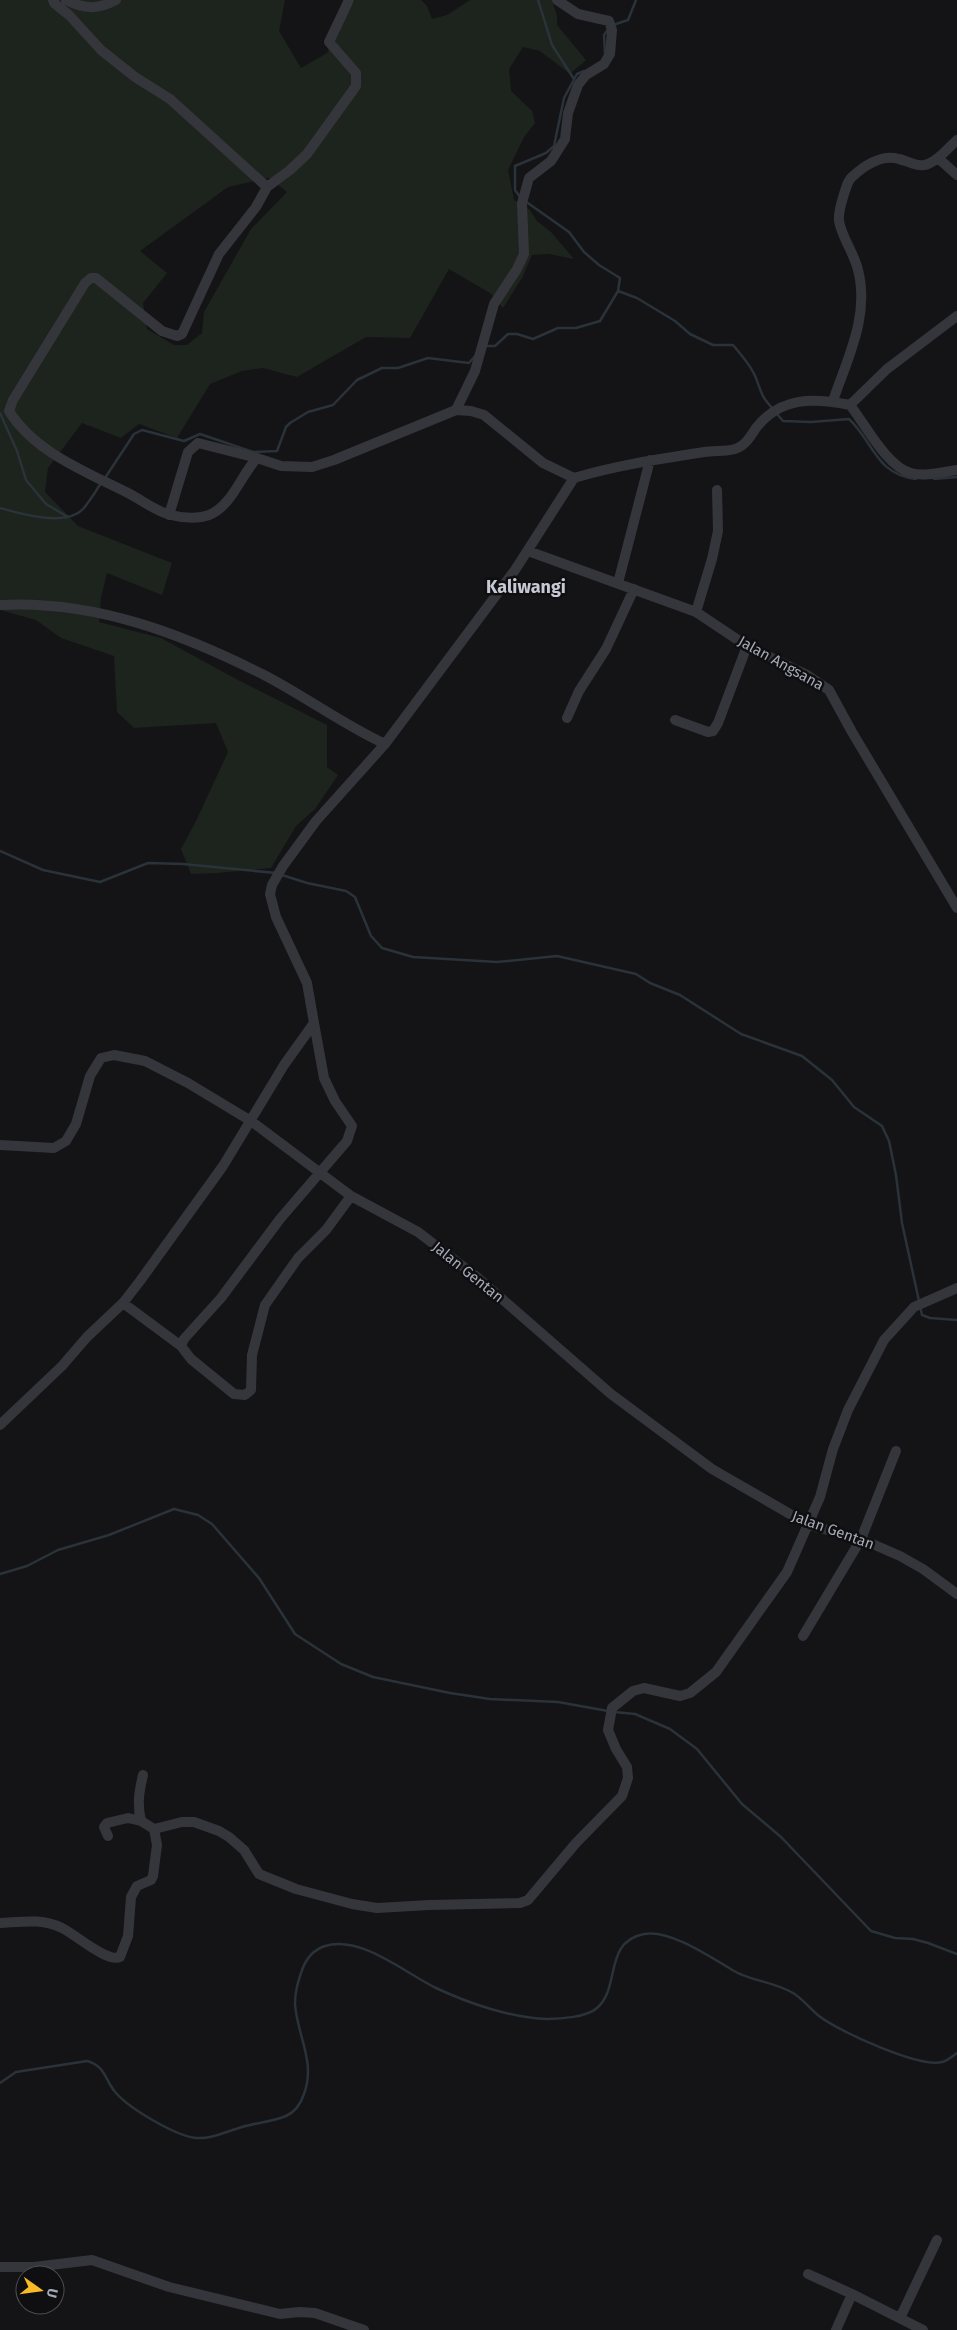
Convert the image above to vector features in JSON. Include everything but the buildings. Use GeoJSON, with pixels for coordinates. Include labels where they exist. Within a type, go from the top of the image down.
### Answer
{"type":"FeatureCollection","features":[{"type":"Feature","properties":{"kind":"street"},"geometry":{"type":"LineString","coordinates":[[53,0],[101,50],[135,77],[170,99],[267,187]]}},
{"type":"Feature","properties":{"kind":"street"},"geometry":{"type":"LineString","coordinates":[[66,0],[82,8],[103,7],[116,0]]}},
{"type":"Feature","properties":{"kind":"street"},"geometry":{"type":"LineString","coordinates":[[257,458],[247,469],[223,506],[208,515],[189,518],[170,515],[48,451],[27,432],[9,411],[13,400],[85,283],[91,278],[100,281],[162,331],[177,336],[182,334],[219,254],[256,206],[267,187],[290,170],[307,154],[356,86],[356,73],[329,42],[349,0]]}},
{"type":"Feature","properties":{"kind":"street"},"geometry":{"type":"LineString","coordinates":[[456,410],[475,372],[494,304],[517,269],[524,254],[523,197],[529,178],[551,162],[565,139],[572,97],[578,85],[586,75],[604,64],[610,54],[610,26],[578,14],[557,0]]}},
{"type":"Feature","properties":{"kind":"street"},"geometry":{"type":"LineString","coordinates":[[833,402],[859,325],[859,270],[839,220],[842,201],[850,179],[871,162],[885,157],[898,158],[912,164],[927,165],[938,158],[957,140]]}},
{"type":"Feature","properties":{"kind":"street"},"geometry":{"type":"LineString","coordinates":[[938,158],[957,175]]}},
{"type":"Feature","properties":{"kind":"street"},"geometry":{"type":"LineString","coordinates":[[850,405],[888,370],[957,316]]}},
{"type":"Feature","properties":{"kind":"street"},"geometry":{"type":"LineString","coordinates":[[170,515],[188,452],[198,443],[281,466],[312,467],[334,460],[456,410],[484,415],[543,463],[574,478],[609,468],[650,460],[706,451],[733,450],[749,438],[765,419],[780,406],[798,402],[833,402],[850,405],[883,451],[901,470],[912,474],[957,470]]}},
{"type":"Feature","properties":{"kind":"street"},"geometry":{"type":"LineString","coordinates":[[618,583],[650,460]]}},
{"type":"Feature","properties":{"kind":"street"},"geometry":{"type":"LineString","coordinates":[[181,1346],[184,1339],[222,1298],[280,1219],[347,1142],[352,1126],[335,1101],[324,1078],[307,983],[276,917],[270,894],[276,877],[282,866],[316,822],[385,744],[458,649],[528,551],[574,478]]}},
{"type":"Feature","properties":{"kind":"street"},"geometry":{"type":"LineString","coordinates":[[696,612],[718,531],[717,490]]}},
{"type":"Feature","properties":{"kind":"street","name":"Jalan Angsana"},"geometry":{"type":"LineString","coordinates":[[528,551],[696,612],[746,646],[807,675],[829,690],[957,908]]}},
{"type":"Feature","properties":{"kind":"street"},"geometry":{"type":"LineString","coordinates":[[566,718],[579,691],[606,649],[634,590]]}},
{"type":"Feature","properties":{"kind":"street"},"geometry":{"type":"LineString","coordinates":[[0,605],[56,605],[101,612],[148,625],[266,676],[385,744]]}},
{"type":"Feature","properties":{"kind":"street"},"geometry":{"type":"LineString","coordinates":[[675,720],[708,732],[713,731],[718,723],[746,646]]}},
{"type":"Feature","properties":{"kind":"street"},"geometry":{"type":"LineString","coordinates":[[0,1426],[123,1303],[182,1226],[284,1065],[314,1023]]}},
{"type":"Feature","properties":{"kind":"street","name":"Jalan Gentan"},"geometry":{"type":"LineString","coordinates":[[0,1145],[54,1148],[66,1141],[76,1124],[90,1076],[101,1058],[114,1055],[145,1061],[188,1083],[250,1121],[351,1196],[418,1232],[478,1278],[611,1394],[712,1469],[809,1525],[861,1539],[900,1556],[923,1569],[957,1594]]}},
{"type":"Feature","properties":{"kind":"street"},"geometry":{"type":"LineString","coordinates":[[123,1303],[181,1346],[191,1359],[234,1394],[245,1395],[251,1390],[252,1355],[265,1305],[298,1258],[326,1230],[351,1196]]}},
{"type":"Feature","properties":{"kind":"street"},"geometry":{"type":"LineString","coordinates":[[108,1836],[104,1827],[106,1823],[128,1818],[141,1821],[154,1829],[182,1822],[194,1822],[219,1831],[229,1837],[244,1850],[259,1874],[296,1888],[352,1904],[377,1908],[520,1903],[528,1900],[536,1893],[576,1843],[622,1796],[628,1778],[627,1767],[616,1749],[608,1730],[612,1708],[633,1691],[644,1688],[680,1696],[690,1693],[716,1672],[787,1572],[820,1497],[833,1449],[848,1410],[884,1340],[919,1305],[957,1288]]}},
{"type":"Feature","properties":{"kind":"street"},"geometry":{"type":"LineString","coordinates":[[803,1636],[861,1539],[896,1452]]}},
{"type":"Feature","properties":{"kind":"street"},"geometry":{"type":"LineString","coordinates":[[141,1821],[138,1793],[143,1775]]}},
{"type":"Feature","properties":{"kind":"street"},"geometry":{"type":"LineString","coordinates":[[0,1923],[38,1921],[53,1925],[109,1958],[120,1957],[128,1936],[131,1897],[137,1886],[151,1880],[153,1876],[157,1845],[154,1829]]}},
{"type":"Feature","properties":{"kind":"street"},"geometry":{"type":"LineString","coordinates":[[900,2318],[930,2259],[937,2240]]}},
{"type":"Feature","properties":{"kind":"street"},"geometry":{"type":"LineString","coordinates":[[0,2267],[34,2267],[92,2260],[169,2287],[280,2314],[315,2313],[364,2330]]}},
{"type":"Feature","properties":{"kind":"street"},"geometry":{"type":"LineString","coordinates":[[808,2274],[923,2330]]}},
{"type":"Feature","properties":{"kind":"street"},"geometry":{"type":"LineString","coordinates":[[836,2330],[852,2294]]}},
{"type":"Feature","properties":{"kind":"shaded area"},"geometry":{"type":"Polygon","coordinates":[[[0,0],[285,0],[279,31],[301,68],[327,53],[355,0],[421,0],[427,6],[432,19],[447,15],[470,0],[552,0],[557,16],[557,25],[586,60],[570,74],[540,51],[523,47],[509,69],[511,91],[532,111],[535,123],[524,137],[508,170],[514,200],[530,210],[537,221],[551,232],[574,259],[549,254],[532,255],[522,278],[503,308],[490,293],[449,269],[410,338],[366,337],[297,377],[263,368],[242,371],[210,384],[177,438],[139,424],[121,438],[82,423],[48,468],[45,492],[78,526],[172,563],[162,595],[107,573],[101,598],[99,622],[161,638],[327,725],[327,767],[338,775],[315,809],[296,826],[271,868],[191,874],[181,849],[228,752],[216,723],[134,728],[117,712],[114,656],[61,638],[36,620],[0,610],[0,0]],[[269,178],[228,187],[140,251],[167,273],[143,303],[147,329],[174,345],[187,345],[202,333],[204,312],[251,229],[287,192],[269,178]]]}},
{"type":"Feature","properties":{"kind":"waterway"},"geometry":{"type":"LineString","coordinates":[[538,0],[552,45],[574,79]]}},
{"type":"Feature","properties":{"kind":"waterway"},"geometry":{"type":"LineString","coordinates":[[613,25],[628,20],[636,0]]}},
{"type":"Feature","properties":{"kind":"waterway"},"geometry":{"type":"LineString","coordinates":[[605,55],[604,35],[609,28]]}},
{"type":"Feature","properties":{"kind":"waterway"},"geometry":{"type":"LineString","coordinates":[[520,197],[515,190],[515,166],[546,153],[554,146],[564,98],[577,74],[584,71]]}},
{"type":"Feature","properties":{"kind":"waterway"},"geometry":{"type":"LineString","coordinates":[[525,201],[569,232],[584,252],[599,265],[620,278],[618,291],[637,298],[675,321],[690,334],[713,345],[733,345],[752,369],[762,395],[773,409]]}},
{"type":"Feature","properties":{"kind":"waterway"},"geometry":{"type":"LineString","coordinates":[[486,346],[495,346],[508,334],[517,334],[533,339],[558,328],[576,328],[600,321],[618,291]]}},
{"type":"Feature","properties":{"kind":"waterway"},"geometry":{"type":"LineString","coordinates":[[105,478],[134,434],[142,430],[184,441],[200,434],[253,452],[277,451],[286,427],[290,423],[308,412],[333,405],[357,380],[382,368],[398,368],[428,358],[469,363],[475,356]]}},
{"type":"Feature","properties":{"kind":"waterway"},"geometry":{"type":"LineString","coordinates":[[0,413],[17,451],[26,480],[46,504],[68,517]]}},
{"type":"Feature","properties":{"kind":"waterway"},"geometry":{"type":"LineString","coordinates":[[777,414],[783,421],[811,422],[849,419],[884,464],[892,471],[916,479]]}},
{"type":"Feature","properties":{"kind":"waterway"},"geometry":{"type":"LineString","coordinates":[[934,479],[957,477]]}},
{"type":"Feature","properties":{"kind":"waterway"},"geometry":{"type":"LineString","coordinates":[[0,508],[43,518],[66,517],[83,509],[101,483]]}},
{"type":"Feature","properties":{"kind":"waterway"},"geometry":{"type":"LineString","coordinates":[[0,851],[43,870],[100,882],[148,863],[183,864],[276,873]]}},
{"type":"Feature","properties":{"kind":"waterway"},"geometry":{"type":"LineString","coordinates":[[282,875],[307,883],[346,891],[355,897],[371,936],[382,948],[413,957],[497,962],[557,956],[636,974],[650,983],[680,995],[741,1034],[802,1056],[832,1080],[854,1107],[882,1126],[889,1141],[896,1175],[902,1223],[919,1301]]}},
{"type":"Feature","properties":{"kind":"waterway"},"geometry":{"type":"LineString","coordinates":[[920,1306],[922,1315],[930,1318],[957,1320]]}},
{"type":"Feature","properties":{"kind":"waterway"},"geometry":{"type":"LineString","coordinates":[[0,1574],[27,1566],[58,1550],[109,1535],[174,1509],[198,1515],[212,1524],[259,1578],[295,1634],[341,1664],[373,1677],[450,1693],[490,1699],[558,1702],[608,1711]]}},
{"type":"Feature","properties":{"kind":"waterway"},"geometry":{"type":"LineString","coordinates":[[614,1712],[635,1714],[670,1729],[697,1749],[742,1804],[781,1837],[871,1931],[895,1938],[913,1939],[928,1943],[957,1954]]}},
{"type":"Feature","properties":{"kind":"waterway"},"geometry":{"type":"LineString","coordinates":[[0,2083],[16,2072],[87,2061],[98,2066],[116,2093],[142,2114],[187,2136],[196,2138],[211,2137],[242,2127],[281,2118],[295,2110],[299,2104],[304,2094],[308,2071],[305,2049],[296,2015],[297,1987],[306,1962],[314,1952],[325,1946],[339,1944],[368,1950],[436,1988],[462,1999],[504,2013],[553,2019],[587,2014],[597,2008],[609,1989],[617,1955],[631,1939],[644,1934],[666,1936],[678,1940],[703,1952],[734,1971],[786,1989],[797,1995],[829,2023],[879,2047],[931,2062],[942,2062],[957,2053]]}},
{"type":"Feature","properties":{"kind":"district","name":"Kaliwangi"},"geometry":{"type":"Point","coordinates":[526,587]}}]}
